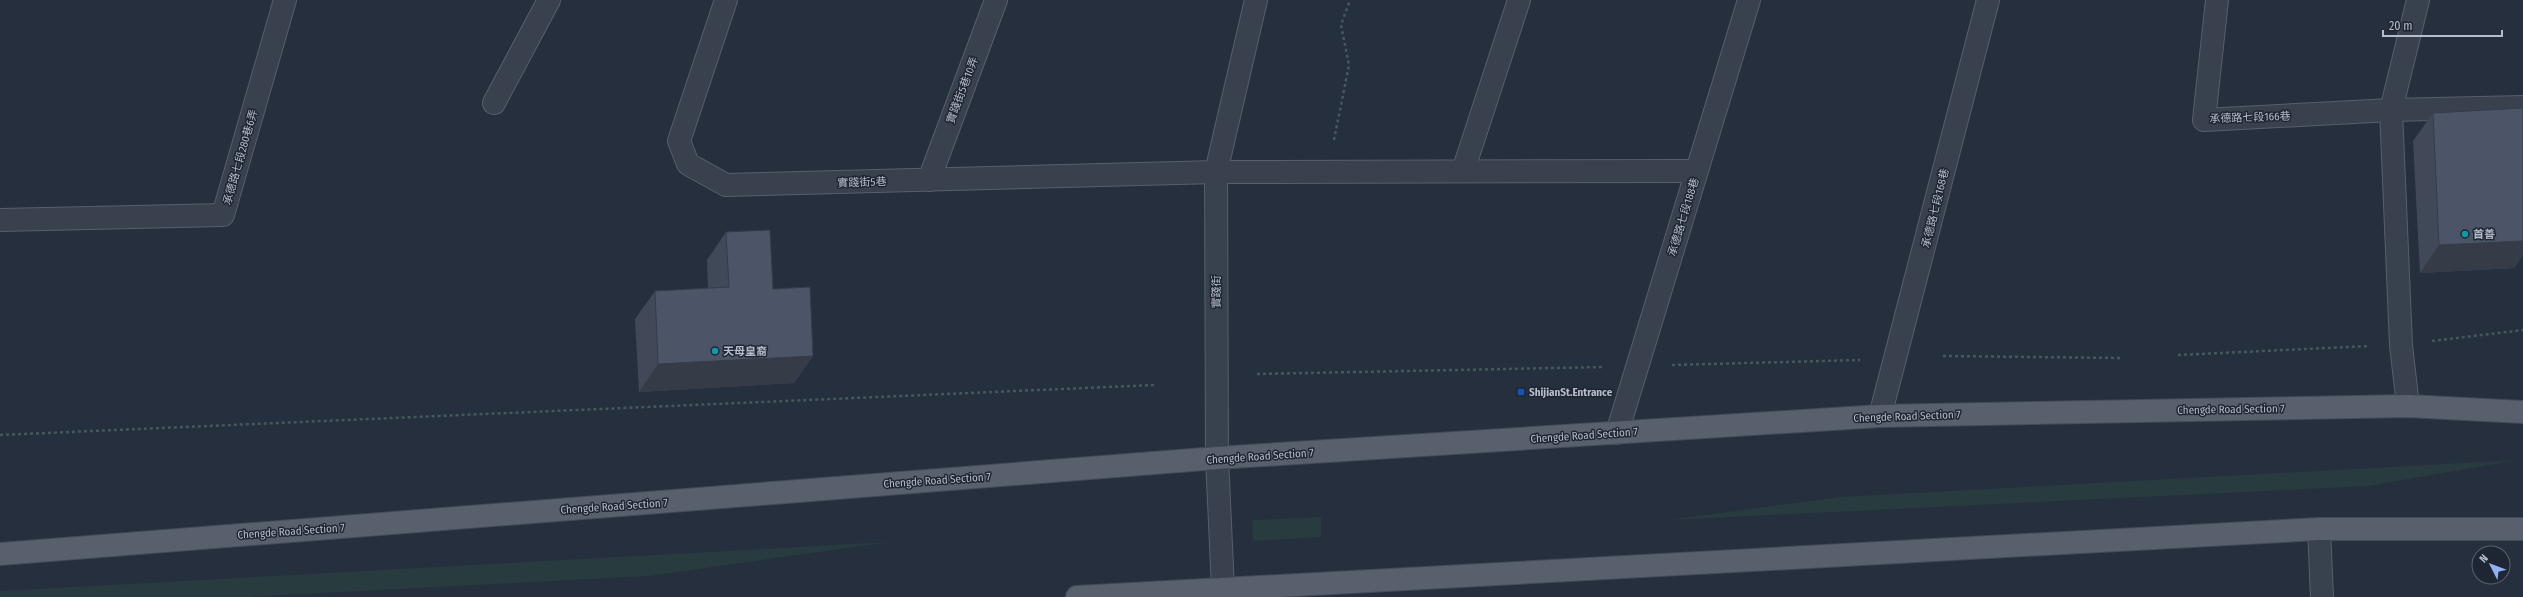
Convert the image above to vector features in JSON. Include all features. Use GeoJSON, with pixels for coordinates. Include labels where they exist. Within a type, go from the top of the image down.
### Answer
{"type":"FeatureCollection","features":[{"type":"Feature","properties":{"kind":"main road","name":"Chengde Road Section 7"},"geometry":{"type":"LineString","coordinates":[[0,554],[1217,458],[1880,416],[2408,406],[2523,412]]}},
{"type":"Feature","properties":{"kind":"main road"},"geometry":{"type":"LineString","coordinates":[[1077,597],[2319,529],[2523,529]]}},
{"type":"Feature","properties":{"kind":"street","name":"承德路七段280巷6弄"},"geometry":{"type":"LineString","coordinates":[[0,220],[223,216],[285,0]]}},
{"type":"Feature","properties":{"kind":"street"},"geometry":{"type":"LineString","coordinates":[[494,103],[549,0]]}},
{"type":"Feature","properties":{"kind":"street","name":"實踐街5巷"},"geometry":{"type":"LineString","coordinates":[[726,0],[679,141],[688,164],[726,185],[1216,172],[1696,171]]}},
{"type":"Feature","properties":{"kind":"street","name":"實踐街5巷10弄"},"geometry":{"type":"LineString","coordinates":[[929,180],[996,0]]}},
{"type":"Feature","properties":{"kind":"street","name":"實踐街"},"geometry":{"type":"LineString","coordinates":[[1223,589],[1217,458],[1216,172],[1256,0]]}},
{"type":"Feature","properties":{"kind":"street"},"geometry":{"type":"LineString","coordinates":[[1463,172],[1519,0]]}},
{"type":"Feature","properties":{"kind":"street","name":"承德路七段188巷"},"geometry":{"type":"LineString","coordinates":[[1617,433],[1748,0]]}},
{"type":"Feature","properties":{"kind":"street","name":"承德路七段168巷"},"geometry":{"type":"LineString","coordinates":[[1880,416],[1988,0]]}},
{"type":"Feature","properties":{"kind":"street","name":"承德路七段166巷"},"geometry":{"type":"LineString","coordinates":[[2217,0],[2204,120],[2391,110]]}},
{"type":"Feature","properties":{"kind":"street"},"geometry":{"type":"LineString","coordinates":[[2408,406],[2401,345],[2391,110],[2418,0]]}},
{"type":"Feature","properties":{"kind":"street"},"geometry":{"type":"LineString","coordinates":[[2391,110],[2523,107]]}},
{"type":"Feature","properties":{"kind":"street"},"geometry":{"type":"LineString","coordinates":[[2319,529],[2322,597]]}},
{"type":"Feature","properties":{"kind":"path"},"geometry":{"type":"LineString","coordinates":[[1327,172],[1349,65],[1341,25],[1350,0]]}},
{"type":"Feature","properties":{"kind":"path"},"geometry":{"type":"LineString","coordinates":[[2178,355],[2401,345],[2523,330]]}},
{"type":"Feature","properties":{"kind":"path"},"geometry":{"type":"LineString","coordinates":[[1943,356],[2123,358]]}},
{"type":"Feature","properties":{"kind":"path"},"geometry":{"type":"LineString","coordinates":[[1257,374],[1867,360]]}},
{"type":"Feature","properties":{"kind":"path"},"geometry":{"type":"LineString","coordinates":[[0,435],[1154,384]]}},
{"type":"Feature","properties":{"kind":"green space"},"geometry":{"type":"Polygon","coordinates":[[[2518,460],[2368,486],[1668,520],[1840,497],[2518,460]]]}},
{"type":"Feature","properties":{"kind":"green space"},"geometry":{"type":"Polygon","coordinates":[[[1321,517],[1321,537],[1253,541],[1252,520],[1321,517]]]}},
{"type":"Feature","properties":{"kind":"green space"},"geometry":{"type":"Polygon","coordinates":[[[890,542],[649,576],[244,597],[0,597],[0,591],[890,542]]]}},
{"type":"Feature","properties":{"kind":"building","name":"首善"},"geometry":{"type":"Polygon","coordinates":[[[2523,108],[2523,241],[2439,245],[2433,113],[2523,108]]]}},
{"type":"Feature","properties":{"kind":"building"},"geometry":{"type":"Polygon","coordinates":[[[770,230],[773,289],[810,287],[813,356],[658,364],[655,291],[729,287],[726,232],[770,230]]]}},
{"type":"Feature","properties":{"kind":"place","name":"首善"},"geometry":{"type":"Point","coordinates":[2465,234]}},
{"type":"Feature","properties":{"kind":"place","name":"天母皇裔"},"geometry":{"type":"Point","coordinates":[715,351]}},
{"type":"Feature","properties":{"kind":"place","name":"ShijianSt.Entrance"},"geometry":{"type":"Point","coordinates":[1521,392]}}]}
